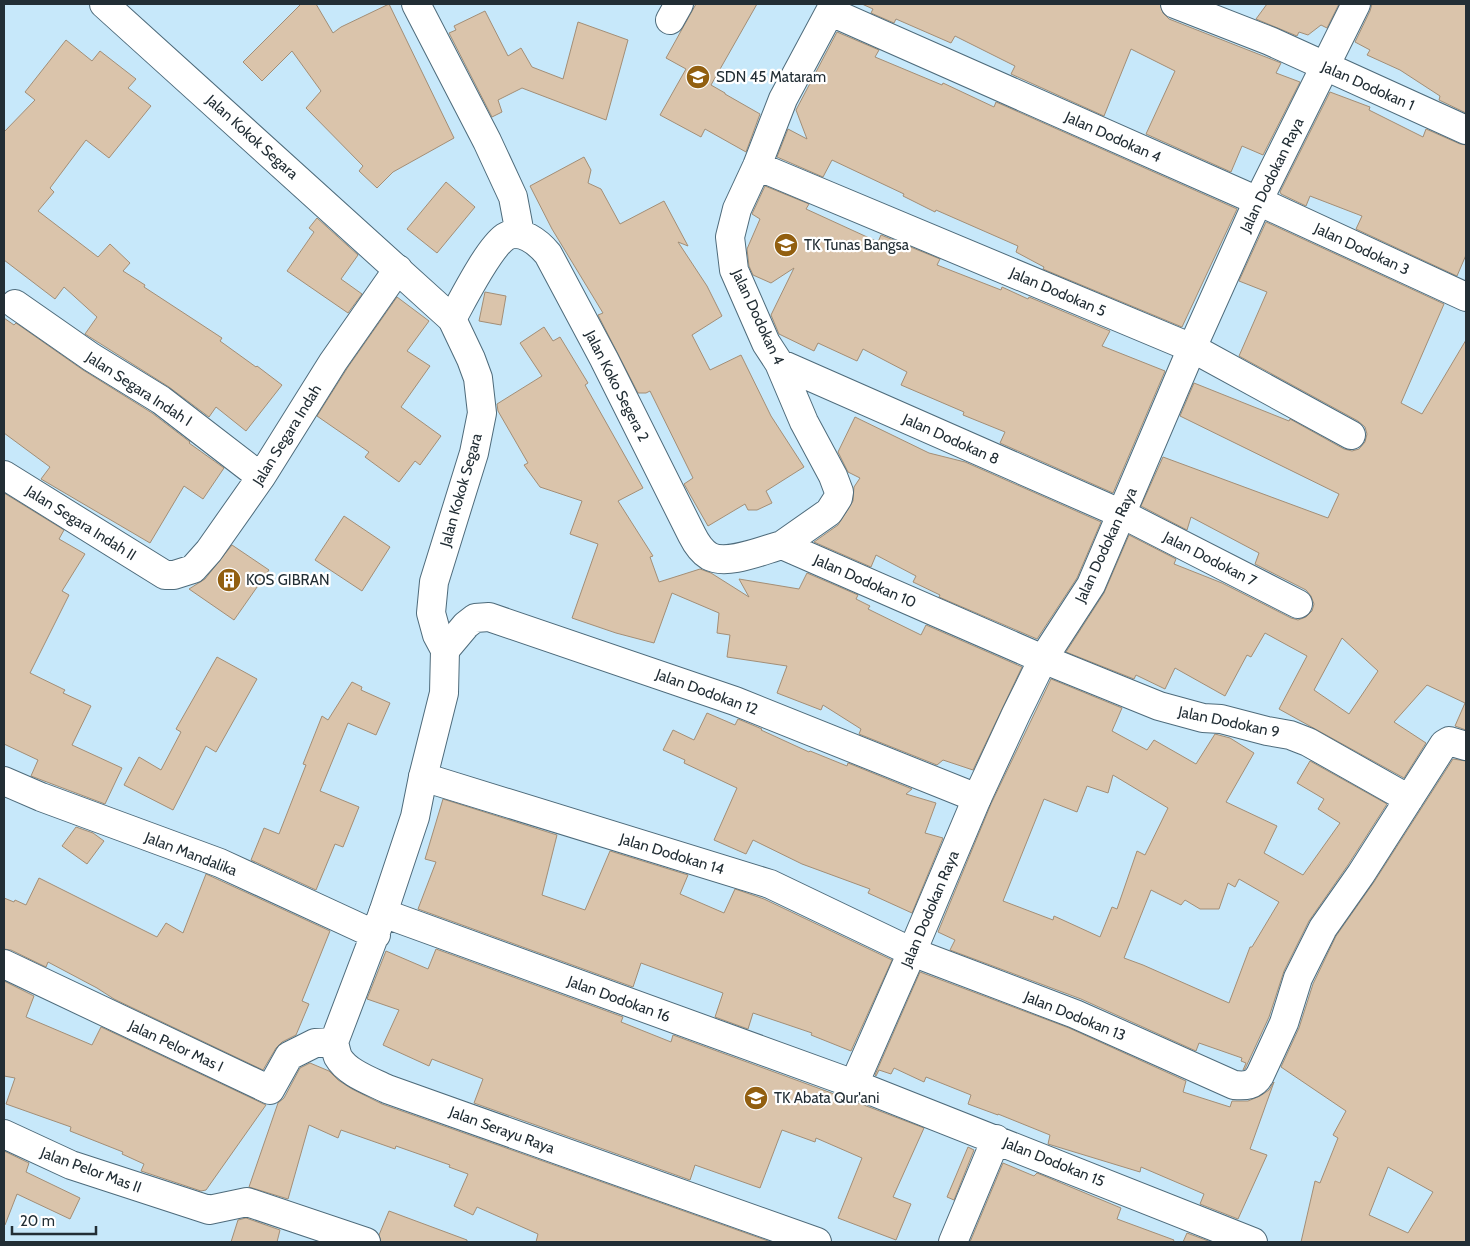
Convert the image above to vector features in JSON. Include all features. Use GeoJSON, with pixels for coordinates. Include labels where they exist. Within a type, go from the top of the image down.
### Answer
{"type":"FeatureCollection","features":[{"type":"Feature","properties":{"kind":"street","name":"Jalan Kokok Segara"},"geometry":{"type":"LineString","coordinates":[[104,4],[452,319],[478,378],[482,413],[474,453],[434,582],[431,613],[437,635],[445,650],[444,693],[415,817],[380,924]]}},
{"type":"Feature","properties":{"kind":"street","name":"Jalan Koko Segera 2"},"geometry":{"type":"LineString","coordinates":[[416,4],[487,141],[513,197],[528,238],[548,254],[604,359],[699,548],[708,556],[718,559],[736,558],[782,545]]}},
{"type":"Feature","properties":{"kind":"street","name":"Jalan Dodokan 1"},"geometry":{"type":"LineString","coordinates":[[1175,4],[1270,41],[1466,130]]}},
{"type":"Feature","properties":{"kind":"street","name":"Jalan Dodokan Raya"},"geometry":{"type":"LineString","coordinates":[[854,1084],[977,798],[1016,714],[1043,659],[1091,585],[1192,348],[1258,202],[1356,4]]}},
{"type":"Feature","properties":{"kind":"street","name":"Jalan Dodokan 4"},"geometry":{"type":"LineString","coordinates":[[782,545],[829,512],[838,498],[839,492],[804,422],[780,363],[766,343],[743,286],[734,270],[730,237],[737,209],[783,99],[832,8],[1258,202]]}},
{"type":"Feature","properties":{"kind":"street","name":"Jalan Dodokan 5"},"geometry":{"type":"LineString","coordinates":[[756,166],[1192,348],[1351,435]]}},
{"type":"Feature","properties":{"kind":"street","name":"Jalan Dodokan 3"},"geometry":{"type":"LineString","coordinates":[[1258,202],[1466,297]]}},
{"type":"Feature","properties":{"kind":"street"},"geometry":{"type":"LineString","coordinates":[[452,319],[492,251],[506,236],[528,238]]}},
{"type":"Feature","properties":{"kind":"street","name":"Jalan Segara Indah"},"geometry":{"type":"LineString","coordinates":[[159,571],[165,575],[174,575],[193,569],[209,551],[262,476],[333,362],[398,269]]}},
{"type":"Feature","properties":{"kind":"street","name":"Jalan Segara Indah I"},"geometry":{"type":"LineString","coordinates":[[15,304],[91,357],[161,400],[262,476]]}},
{"type":"Feature","properties":{"kind":"street","name":"Jalan Dodokan 8"},"geometry":{"type":"LineString","coordinates":[[780,363],[1122,514]]}},
{"type":"Feature","properties":{"kind":"street","name":"Jalan Segara Indah II"},"geometry":{"type":"LineString","coordinates":[[4,475],[159,571]]}},
{"type":"Feature","properties":{"kind":"street","name":"Jalan Dodokan 7"},"geometry":{"type":"LineString","coordinates":[[1122,514],[1298,604]]}},
{"type":"Feature","properties":{"kind":"street","name":"Jalan Dodokan 10"},"geometry":{"type":"LineString","coordinates":[[782,545],[1043,659]]}},
{"type":"Feature","properties":{"kind":"street","name":"Jalan Dodokan 12"},"geometry":{"type":"LineString","coordinates":[[445,650],[466,625],[475,618],[489,617],[735,700],[977,798]]}},
{"type":"Feature","properties":{"kind":"street","name":"Jalan Dodokan 9"},"geometry":{"type":"LineString","coordinates":[[1043,659],[1159,706],[1203,718],[1220,719],[1290,735],[1308,742],[1409,799]]}},
{"type":"Feature","properties":{"kind":"street"},"geometry":{"type":"LineString","coordinates":[[1409,799],[1447,741],[1466,746]]}},
{"type":"Feature","properties":{"kind":"street","name":"Jalan Dodokan 14"},"geometry":{"type":"LineString","coordinates":[[423,777],[770,884],[912,952]]}},
{"type":"Feature","properties":{"kind":"street","name":"Jalan Mandalika"},"geometry":{"type":"LineString","coordinates":[[4,781],[41,797],[380,924]]}},
{"type":"Feature","properties":{"kind":"street","name":"Jalan Dodokan 13"},"geometry":{"type":"LineString","coordinates":[[912,952],[1075,1014],[1234,1085],[1244,1086],[1256,1081],[1284,1023],[1298,978],[1324,928],[1409,799]]}},
{"type":"Feature","properties":{"kind":"street"},"geometry":{"type":"LineString","coordinates":[[334,1042],[380,924]]}},
{"type":"Feature","properties":{"kind":"street","name":"Jalan Dodokan 16"},"geometry":{"type":"LineString","coordinates":[[380,924],[854,1084]]}},
{"type":"Feature","properties":{"kind":"street","name":"Jalan Pelor Mas I"},"geometry":{"type":"LineString","coordinates":[[4,964],[270,1090],[289,1056],[315,1043],[334,1042]]}},
{"type":"Feature","properties":{"kind":"street","name":"Jalan Serayu Raya"},"geometry":{"type":"LineString","coordinates":[[334,1042],[337,1056],[345,1066],[387,1089],[811,1241]]}},
{"type":"Feature","properties":{"kind":"street","name":"Jalan Dodokan 15"},"geometry":{"type":"LineString","coordinates":[[854,1084],[1253,1242]]}},
{"type":"Feature","properties":{"kind":"street","name":"Jalan Pelor Mas II"},"geometry":{"type":"LineString","coordinates":[[4,1134],[72,1165],[209,1210],[247,1202],[366,1242]]}},
{"type":"Feature","properties":{"kind":"street"},"geometry":{"type":"LineString","coordinates":[[953,1242],[996,1139]]}},
{"type":"Feature","properties":{"kind":"building"},"geometry":{"type":"Polygon","coordinates":[[[301,4],[316,4],[333,33],[341,27],[389,4],[454,138],[393,172],[377,188],[359,171],[363,166],[306,108],[321,91],[292,51],[262,81],[243,62],[301,4]]]}},
{"type":"Feature","properties":{"kind":"building","name":"SDN 45 Mataram"},"geometry":{"type":"Polygon","coordinates":[[[696,4],[757,4],[711,85],[760,114],[746,152],[705,129],[701,137],[660,115],[686,69],[666,58],[696,4]]]}},
{"type":"Feature","properties":{"kind":"building"},"geometry":{"type":"Polygon","coordinates":[[[862,4],[1160,4],[1163,13],[1169,19],[1281,63],[1276,73],[1300,82],[1263,155],[1242,146],[1231,172],[1146,134],[1175,71],[1131,49],[1104,116],[1011,74],[1015,66],[955,36],[951,43],[896,19],[894,23],[871,13],[873,9],[862,4]]]}},
{"type":"Feature","properties":{"kind":"building"},"geometry":{"type":"Polygon","coordinates":[[[1267,4],[1339,4],[1327,28],[1321,25],[1308,35],[1299,32],[1297,36],[1256,19],[1267,4]]]}},
{"type":"Feature","properties":{"kind":"building"},"geometry":{"type":"Polygon","coordinates":[[[1372,4],[1466,4],[1466,113],[1439,100],[1440,96],[1400,70],[1367,55],[1370,50],[1355,42],[1372,4]]]}},
{"type":"Feature","properties":{"kind":"building"},"geometry":{"type":"Polygon","coordinates":[[[485,11],[508,56],[521,48],[532,67],[563,79],[578,22],[628,40],[606,120],[522,88],[498,100],[502,112],[492,117],[449,33],[456,30],[454,26],[485,11]]]}},
{"type":"Feature","properties":{"kind":"building"},"geometry":{"type":"Polygon","coordinates":[[[837,32],[879,50],[875,57],[942,85],[943,83],[994,107],[996,102],[1237,209],[1182,327],[1043,269],[1044,267],[1016,252],[1018,246],[936,210],[935,212],[903,196],[904,194],[832,160],[823,177],[777,157],[788,129],[807,139],[796,110],[837,32]]]}},
{"type":"Feature","properties":{"kind":"building"},"geometry":{"type":"Polygon","coordinates":[[[66,40],[92,61],[100,51],[136,79],[128,88],[151,106],[109,158],[86,140],[50,188],[54,192],[38,211],[98,257],[110,244],[130,263],[123,271],[222,338],[220,341],[282,385],[246,431],[216,407],[209,417],[169,387],[85,334],[97,317],[64,287],[55,299],[4,260],[4,132],[35,100],[25,92],[66,40]]]}},
{"type":"Feature","properties":{"kind":"building"},"geometry":{"type":"Polygon","coordinates":[[[1330,92],[1370,107],[1369,110],[1423,137],[1426,129],[1466,145],[1466,255],[1457,276],[1356,229],[1362,216],[1310,196],[1306,206],[1281,194],[1280,192],[1330,92]]]}},
{"type":"Feature","properties":{"kind":"building"},"geometry":{"type":"Polygon","coordinates":[[[584,157],[591,170],[588,183],[601,189],[620,224],[664,201],[688,246],[678,242],[707,286],[722,316],[692,335],[710,370],[741,355],[771,416],[804,467],[766,491],[772,503],[757,510],[748,510],[745,504],[708,526],[684,484],[693,478],[650,391],[638,393],[598,315],[603,313],[552,229],[530,186],[584,157]]]}},
{"type":"Feature","properties":{"kind":"building"},"geometry":{"type":"Polygon","coordinates":[[[446,182],[475,207],[437,253],[407,229],[446,182]]]}},
{"type":"Feature","properties":{"kind":"building"},"geometry":{"type":"Polygon","coordinates":[[[765,186],[809,204],[806,209],[878,242],[881,235],[940,259],[937,265],[1001,290],[1002,287],[1028,299],[1029,297],[1110,331],[1102,346],[1165,371],[1113,493],[1000,443],[1005,432],[963,415],[964,412],[901,385],[907,372],[863,349],[857,361],[818,343],[814,351],[779,334],[771,315],[794,268],[771,283],[753,275],[749,266],[747,249],[760,219],[752,214],[765,186]]]}},
{"type":"Feature","properties":{"kind":"building"},"geometry":{"type":"Polygon","coordinates":[[[317,218],[358,255],[341,279],[362,294],[348,313],[287,271],[314,232],[309,228],[317,218]]]}},
{"type":"Feature","properties":{"kind":"building"},"geometry":{"type":"Polygon","coordinates":[[[1266,222],[1444,304],[1401,403],[1422,414],[1466,340],[1466,730],[1455,726],[1465,703],[1427,685],[1394,722],[1426,743],[1404,778],[1279,709],[1307,656],[1265,633],[1251,657],[1247,655],[1225,696],[1175,668],[1165,689],[1136,675],[1134,679],[1066,652],[1104,593],[1129,535],[1176,559],[1174,564],[1222,583],[1291,618],[1298,620],[1306,617],[1312,611],[1314,604],[1306,590],[1255,564],[1259,553],[1191,517],[1187,530],[1141,506],[1163,457],[1328,518],[1339,494],[1180,416],[1194,383],[1289,421],[1290,419],[1344,449],[1352,451],[1359,449],[1365,442],[1367,434],[1365,427],[1358,421],[1239,356],[1267,292],[1239,281],[1266,222]],[[1342,638],[1314,690],[1349,714],[1378,671],[1342,638]]]}},
{"type":"Feature","properties":{"kind":"building"},"geometry":{"type":"Polygon","coordinates":[[[485,292],[506,296],[501,325],[479,321],[485,292]]]}},
{"type":"Feature","properties":{"kind":"building"},"geometry":{"type":"Polygon","coordinates":[[[397,297],[429,321],[407,351],[430,366],[401,407],[441,436],[420,465],[415,461],[399,482],[365,457],[369,452],[317,416],[348,367],[397,297]]]}},
{"type":"Feature","properties":{"kind":"building"},"geometry":{"type":"Polygon","coordinates":[[[4,318],[14,325],[16,323],[83,370],[152,413],[224,468],[203,499],[184,486],[150,543],[41,479],[50,467],[4,433],[4,318]]]}},
{"type":"Feature","properties":{"kind":"building"},"geometry":{"type":"Polygon","coordinates":[[[544,327],[553,341],[560,337],[588,383],[585,385],[643,488],[618,501],[653,556],[650,557],[659,582],[700,569],[711,573],[749,597],[739,579],[799,589],[807,573],[858,595],[856,599],[870,606],[868,609],[921,635],[926,625],[1022,667],[973,770],[943,760],[937,765],[859,734],[861,729],[823,705],[821,710],[777,693],[787,666],[727,657],[730,635],[717,633],[719,613],[672,593],[654,643],[616,633],[572,618],[598,544],[570,534],[582,501],[540,487],[524,465],[528,463],[498,411],[497,404],[542,376],[520,343],[544,327]]]}},
{"type":"Feature","properties":{"kind":"building"},"geometry":{"type":"Polygon","coordinates":[[[855,417],[929,453],[965,462],[1101,522],[1077,578],[1037,639],[939,597],[940,595],[913,582],[916,576],[876,555],[871,567],[814,542],[838,525],[853,501],[854,487],[860,478],[848,472],[838,452],[855,417]]]}},
{"type":"Feature","properties":{"kind":"building"},"geometry":{"type":"Polygon","coordinates":[[[4,493],[64,530],[59,539],[85,554],[62,591],[69,595],[30,673],[65,690],[63,693],[91,706],[72,745],[122,768],[105,804],[31,776],[38,760],[4,744],[4,493]]]}},
{"type":"Feature","properties":{"kind":"building"},"geometry":{"type":"Polygon","coordinates":[[[344,516],[390,547],[362,591],[315,560],[344,516]]]}},
{"type":"Feature","properties":{"kind":"building","name":"KOS GIBRAN"},"geometry":{"type":"Polygon","coordinates":[[[232,545],[269,570],[234,620],[189,589],[205,579],[232,545]]]}},
{"type":"Feature","properties":{"kind":"building"},"geometry":{"type":"Polygon","coordinates":[[[217,657],[257,679],[216,752],[206,746],[173,810],[124,785],[139,757],[161,770],[181,732],[176,729],[217,657]]]}},
{"type":"Feature","properties":{"kind":"building"},"geometry":{"type":"Polygon","coordinates":[[[1051,679],[1122,708],[1112,731],[1147,750],[1154,740],[1196,764],[1215,734],[1230,738],[1254,753],[1226,802],[1277,826],[1264,853],[1303,875],[1340,823],[1318,809],[1324,799],[1297,783],[1310,761],[1387,804],[1309,921],[1284,971],[1269,1017],[1243,1070],[1246,1063],[1241,1061],[1242,1058],[1199,1043],[1196,1051],[1081,999],[950,950],[955,940],[938,932],[991,804],[1051,679]],[[1113,775],[1108,793],[1087,786],[1077,812],[1044,799],[1003,901],[1053,920],[1054,916],[1100,937],[1112,907],[1117,909],[1137,851],[1145,855],[1168,808],[1113,775]],[[1239,879],[1235,887],[1228,883],[1219,909],[1200,909],[1185,900],[1181,905],[1151,890],[1124,958],[1229,1003],[1250,947],[1252,947],[1279,902],[1239,879]]]}},
{"type":"Feature","properties":{"kind":"building"},"geometry":{"type":"Polygon","coordinates":[[[352,682],[362,687],[361,690],[390,703],[376,735],[348,723],[320,791],[359,807],[343,847],[335,844],[316,890],[251,860],[264,828],[279,834],[306,765],[303,764],[322,716],[328,720],[352,682]]]}},
{"type":"Feature","properties":{"kind":"building"},"geometry":{"type":"Polygon","coordinates":[[[707,713],[735,725],[738,719],[809,752],[847,766],[848,763],[912,789],[906,794],[936,803],[925,833],[943,838],[912,913],[868,893],[870,889],[802,864],[753,840],[746,854],[714,840],[737,788],[684,763],[685,760],[663,750],[673,730],[694,740],[707,713]]]}},
{"type":"Feature","properties":{"kind":"building"},"geometry":{"type":"Polygon","coordinates":[[[1453,759],[1466,761],[1466,1242],[1301,1242],[1315,1181],[1320,1183],[1338,1138],[1333,1135],[1346,1111],[1281,1067],[1299,1028],[1313,984],[1336,936],[1374,882],[1453,759]],[[1388,1167],[1369,1215],[1408,1233],[1433,1192],[1388,1167]]]}},
{"type":"Feature","properties":{"kind":"building"},"geometry":{"type":"Polygon","coordinates":[[[443,799],[557,835],[542,895],[585,910],[610,851],[688,875],[680,894],[724,913],[735,889],[764,899],[892,960],[851,1051],[811,1035],[812,1033],[753,1013],[748,1029],[715,1017],[723,993],[641,963],[633,987],[418,909],[436,862],[425,859],[443,799]]]}},
{"type":"Feature","properties":{"kind":"building"},"geometry":{"type":"Polygon","coordinates":[[[76,827],[93,833],[104,841],[87,864],[62,846],[76,827]]]}},
{"type":"Feature","properties":{"kind":"building"},"geometry":{"type":"Polygon","coordinates":[[[206,874],[330,931],[302,1001],[309,1004],[296,1035],[282,1042],[276,1048],[263,1070],[114,999],[48,962],[46,967],[11,950],[4,949],[4,898],[26,905],[39,878],[157,937],[166,923],[183,933],[206,874]]]}},
{"type":"Feature","properties":{"kind":"building"},"geometry":{"type":"Polygon","coordinates":[[[436,949],[623,1017],[621,1022],[671,1042],[673,1035],[924,1128],[893,1197],[911,1204],[896,1240],[838,1218],[862,1158],[816,1138],[815,1142],[782,1130],[760,1188],[695,1165],[690,1180],[474,1103],[483,1079],[432,1059],[429,1066],[383,1045],[399,1010],[367,999],[386,951],[428,969],[436,949]]]}},
{"type":"Feature","properties":{"kind":"building"},"geometry":{"type":"Polygon","coordinates":[[[920,972],[1069,1028],[1186,1081],[1183,1092],[1230,1107],[1232,1101],[1248,1101],[1260,1096],[1269,1090],[1274,1082],[1250,1149],[1267,1155],[1238,1219],[1200,1204],[1204,1194],[1141,1167],[1140,1172],[1048,1144],[1050,1135],[968,1104],[971,1095],[926,1077],[924,1082],[894,1068],[891,1074],[879,1070],[876,1076],[920,972]]]}},
{"type":"Feature","properties":{"kind":"building"},"geometry":{"type":"Polygon","coordinates":[[[4,981],[34,996],[26,1017],[92,1045],[101,1027],[266,1105],[206,1190],[201,1191],[141,1171],[144,1164],[122,1154],[123,1152],[70,1131],[71,1127],[6,1104],[15,1078],[4,1076],[4,981]]]}},
{"type":"Feature","properties":{"kind":"building"},"geometry":{"type":"Polygon","coordinates":[[[310,1063],[329,1071],[338,1080],[352,1089],[382,1104],[771,1242],[536,1242],[538,1234],[477,1207],[473,1215],[454,1206],[468,1174],[449,1167],[450,1165],[396,1146],[395,1149],[341,1130],[338,1138],[309,1125],[288,1199],[249,1187],[278,1103],[284,1098],[300,1068],[310,1063]]]}},
{"type":"Feature","properties":{"kind":"building"},"geometry":{"type":"Polygon","coordinates":[[[968,1147],[974,1150],[954,1200],[947,1197],[968,1147]]]}},
{"type":"Feature","properties":{"kind":"building"},"geometry":{"type":"Polygon","coordinates":[[[4,1151],[29,1163],[26,1172],[80,1198],[70,1219],[17,1194],[4,1224],[4,1151]]]}},
{"type":"Feature","properties":{"kind":"building"},"geometry":{"type":"Polygon","coordinates":[[[1003,1163],[1034,1176],[1037,1173],[1121,1208],[1117,1219],[1174,1240],[1173,1242],[970,1242],[1003,1163]]]}},
{"type":"Feature","properties":{"kind":"building"},"geometry":{"type":"Polygon","coordinates":[[[389,1211],[467,1240],[467,1242],[381,1242],[379,1235],[389,1211]]]}},
{"type":"Feature","properties":{"kind":"building"},"geometry":{"type":"Polygon","coordinates":[[[246,1218],[280,1230],[277,1242],[231,1242],[238,1220],[246,1218]]]}},
{"type":"Feature","properties":{"kind":"building"},"geometry":{"type":"Polygon","coordinates":[[[1187,1233],[1211,1242],[1183,1242],[1187,1233]]]}},
{"type":"Feature","properties":{"kind":"place","name":"SDN 45 Mataram"},"geometry":{"type":"Point","coordinates":[698,77]}},
{"type":"Feature","properties":{"kind":"place","name":"TK Tunas Bangsa"},"geometry":{"type":"Point","coordinates":[786,245]}},
{"type":"Feature","properties":{"kind":"place","name":"KOS GIBRAN"},"geometry":{"type":"Point","coordinates":[229,580]}},
{"type":"Feature","properties":{"kind":"place","name":"TK Abata Qur'ani"},"geometry":{"type":"Point","coordinates":[756,1098]}}]}
